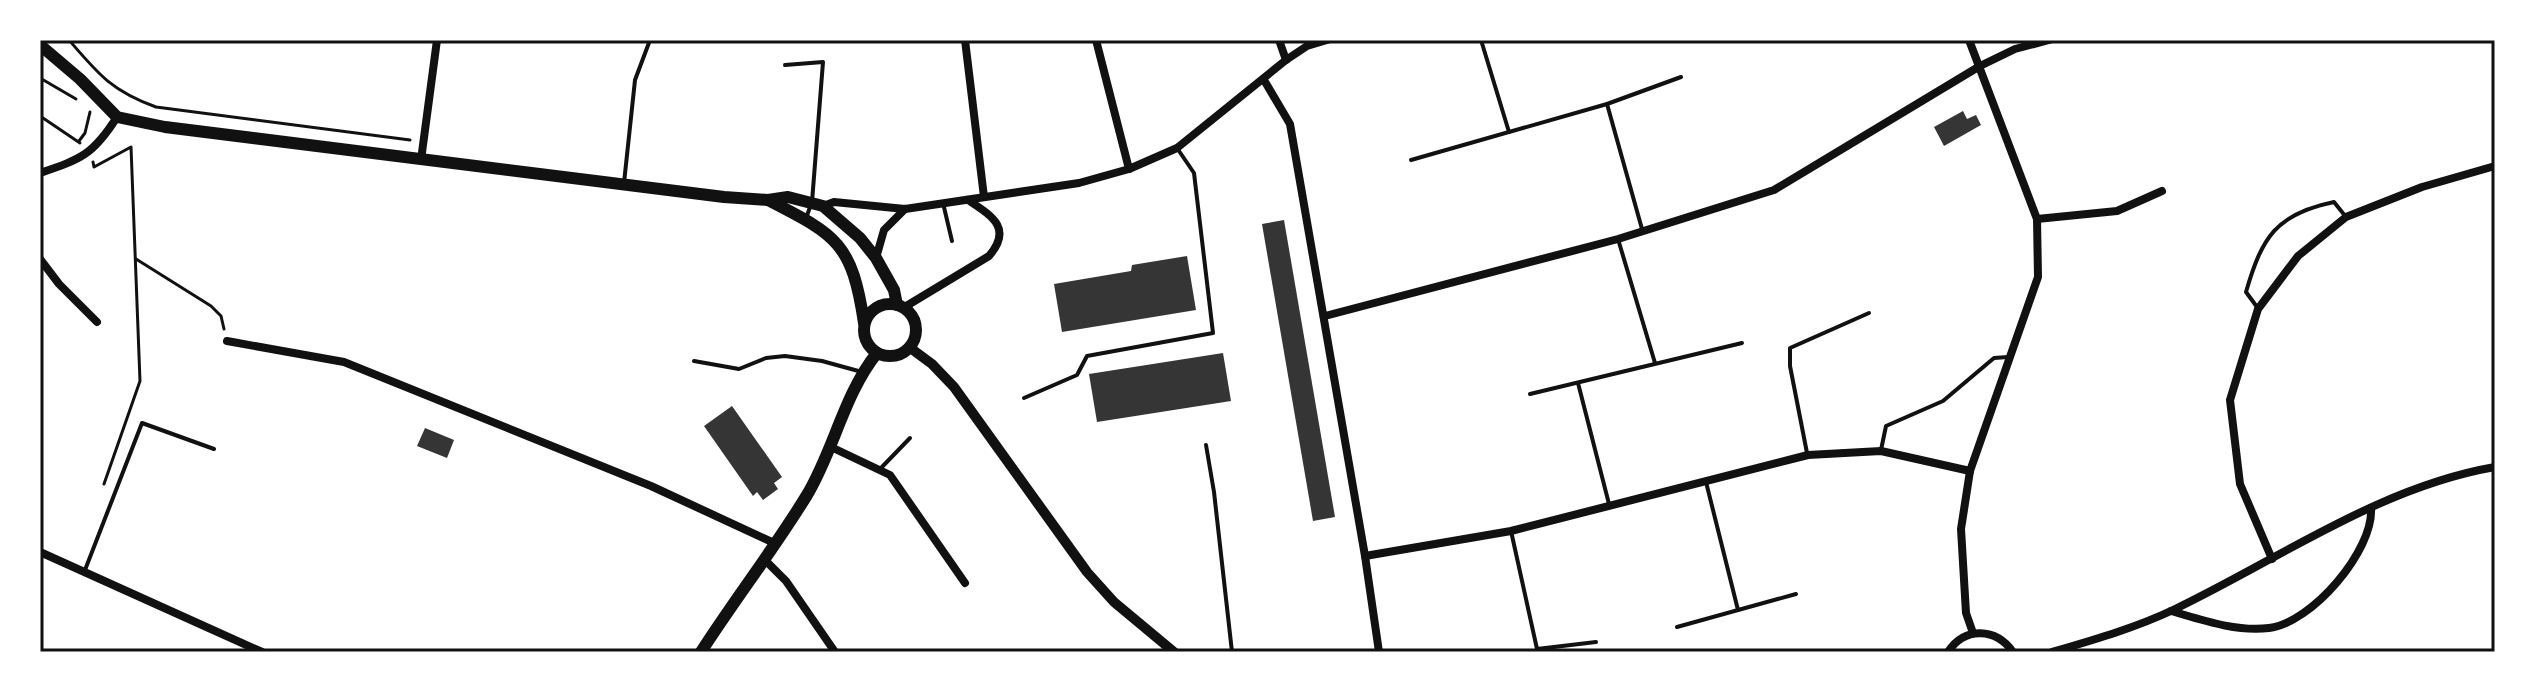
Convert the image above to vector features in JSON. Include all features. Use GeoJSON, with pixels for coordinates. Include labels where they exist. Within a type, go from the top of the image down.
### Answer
{"type":"FeatureCollection","features":[{"type":"Feature","properties":{"kind":"main road"},"geometry":{"type":"LineString","coordinates":[[40,45],[80,79],[117,117],[180,129],[421,160],[768,200],[788,197],[817,204],[860,238],[876,258],[900,306],[911,314],[916,326],[916,336],[909,347],[893,357],[877,353],[868,346],[864,338],[860,291],[842,249],[830,235],[806,218],[768,200]]}},
{"type":"Feature","properties":{"kind":"main road"},"geometry":{"type":"LineString","coordinates":[[864,323],[878,307],[900,306]]}},
{"type":"Feature","properties":{"kind":"main road"},"geometry":{"type":"LineString","coordinates":[[701,652],[808,494],[862,372],[877,353]]}},
{"type":"Feature","properties":{"kind":"street"},"geometry":{"type":"LineString","coordinates":[[421,160],[437,40]]}},
{"type":"Feature","properties":{"kind":"street"},"geometry":{"type":"LineString","coordinates":[[965,40],[984,197]]}},
{"type":"Feature","properties":{"kind":"street"},"geometry":{"type":"LineString","coordinates":[[1096,40],[1129,169]]}},
{"type":"Feature","properties":{"kind":"street"},"geometry":{"type":"LineString","coordinates":[[1279,40],[1286,60]]}},
{"type":"Feature","properties":{"kind":"street"},"geometry":{"type":"LineString","coordinates":[[817,204],[834,202],[905,209],[1079,183],[1129,169],[1177,148],[1286,60],[1307,46],[1327,40]]}},
{"type":"Feature","properties":{"kind":"street"},"geometry":{"type":"LineString","coordinates":[[1969,40],[2037,219],[2038,277],[1970,471],[1961,529],[1966,613],[1973,633]]}},
{"type":"Feature","properties":{"kind":"street"},"geometry":{"type":"LineString","coordinates":[[1325,316],[1618,239],[1774,190],[1980,66],[2015,49],[2049,40]]}},
{"type":"Feature","properties":{"kind":"street"},"geometry":{"type":"LineString","coordinates":[[1264,80],[1290,124],[1325,316],[1379,652]]}},
{"type":"Feature","properties":{"kind":"street"},"geometry":{"type":"LineString","coordinates":[[40,173],[89,152],[101,141],[117,117]]}},
{"type":"Feature","properties":{"kind":"street"},"geometry":{"type":"LineString","coordinates":[[2272,559],[2240,484],[2230,400],[2258,309],[2298,256],[2346,217],[2422,187],[2495,166]]}},
{"type":"Feature","properties":{"kind":"street"},"geometry":{"type":"LineString","coordinates":[[2037,219],[2117,211],[2162,191]]}},
{"type":"Feature","properties":{"kind":"street"},"geometry":{"type":"LineString","coordinates":[[900,306],[989,256],[998,246],[1001,234],[995,221],[968,200]]}},
{"type":"Feature","properties":{"kind":"street"},"geometry":{"type":"LineString","coordinates":[[876,258],[884,230],[905,209]]}},
{"type":"Feature","properties":{"kind":"street"},"geometry":{"type":"LineString","coordinates":[[40,259],[59,284],[97,322]]}},
{"type":"Feature","properties":{"kind":"street"},"geometry":{"type":"LineString","coordinates":[[227,341],[344,362],[651,486],[774,543]]}},
{"type":"Feature","properties":{"kind":"street"},"geometry":{"type":"LineString","coordinates":[[909,347],[932,364],[954,387],[1101,589],[1174,652]]}},
{"type":"Feature","properties":{"kind":"street"},"geometry":{"type":"LineString","coordinates":[[831,447],[890,475],[965,583]]}},
{"type":"Feature","properties":{"kind":"street"},"geometry":{"type":"LineString","coordinates":[[1365,556],[1511,531],[1808,455],[1881,451],[1970,471]]}},
{"type":"Feature","properties":{"kind":"street"},"geometry":{"type":"LineString","coordinates":[[2052,652],[2103,637],[2171,611],[2371,508],[2451,477],[2495,467]]}},
{"type":"Feature","properties":{"kind":"street"},"geometry":{"type":"LineString","coordinates":[[2171,611],[2221,626],[2271,628],[2304,613],[2340,581],[2372,524],[2371,508]]}},
{"type":"Feature","properties":{"kind":"street"},"geometry":{"type":"LineString","coordinates":[[40,552],[262,652]]}},
{"type":"Feature","properties":{"kind":"street"},"geometry":{"type":"LineString","coordinates":[[764,559],[786,581],[835,652]]}},
{"type":"Feature","properties":{"kind":"street"},"geometry":{"type":"LineString","coordinates":[[1948,652],[1962,637],[1973,633],[1996,636],[2006,642],[2013,652]]}},
{"type":"Feature","properties":{"kind":"lane"},"geometry":{"type":"LineString","coordinates":[[624,185],[635,80],[650,40]]}},
{"type":"Feature","properties":{"kind":"lane"},"geometry":{"type":"LineString","coordinates":[[1481,40],[1509,132]]}},
{"type":"Feature","properties":{"kind":"lane"},"geometry":{"type":"LineString","coordinates":[[785,65],[823,62],[817,204],[806,218]]}},
{"type":"Feature","properties":{"kind":"lane"},"geometry":{"type":"LineString","coordinates":[[1411,160],[1607,104],[1681,77]]}},
{"type":"Feature","properties":{"kind":"lane"},"geometry":{"type":"LineString","coordinates":[[1607,104],[1642,232]]}},
{"type":"Feature","properties":{"kind":"lane"},"geometry":{"type":"LineString","coordinates":[[1024,398],[1077,375],[1087,356],[1213,333],[1194,173],[1177,148]]}},
{"type":"Feature","properties":{"kind":"lane"},"geometry":{"type":"LineString","coordinates":[[2258,309],[2246,292],[2255,260],[2277,225],[2309,207],[2334,202],[2346,217]]}},
{"type":"Feature","properties":{"kind":"lane"},"geometry":{"type":"LineString","coordinates":[[943,203],[952,241]]}},
{"type":"Feature","properties":{"kind":"lane"},"geometry":{"type":"LineString","coordinates":[[1618,239],[1655,364]]}},
{"type":"Feature","properties":{"kind":"lane"},"geometry":{"type":"LineString","coordinates":[[1808,455],[1790,366],[1790,348],[1869,313]]}},
{"type":"Feature","properties":{"kind":"lane"},"geometry":{"type":"LineString","coordinates":[[1530,394],[1742,343]]}},
{"type":"Feature","properties":{"kind":"lane"},"geometry":{"type":"LineString","coordinates":[[694,361],[739,369],[766,358],[785,356],[822,361],[862,372]]}},
{"type":"Feature","properties":{"kind":"lane"},"geometry":{"type":"LineString","coordinates":[[1881,451],[1886,426],[1943,401],[1994,358],[2010,357]]}},
{"type":"Feature","properties":{"kind":"lane"},"geometry":{"type":"LineString","coordinates":[[1578,383],[1610,507]]}},
{"type":"Feature","properties":{"kind":"lane"},"geometry":{"type":"LineString","coordinates":[[84,572],[142,423],[214,449]]}},
{"type":"Feature","properties":{"kind":"lane"},"geometry":{"type":"LineString","coordinates":[[879,470],[910,438]]}},
{"type":"Feature","properties":{"kind":"lane"},"geometry":{"type":"LineString","coordinates":[[1206,445],[1232,652]]}},
{"type":"Feature","properties":{"kind":"lane"},"geometry":{"type":"LineString","coordinates":[[1706,482],[1738,610]]}},
{"type":"Feature","properties":{"kind":"lane"},"geometry":{"type":"LineString","coordinates":[[1511,531],[1537,649],[1596,642]]}},
{"type":"Feature","properties":{"kind":"lane"},"geometry":{"type":"LineString","coordinates":[[1677,627],[1796,594]]}},
{"type":"Feature","properties":{"kind":"path"},"geometry":{"type":"LineString","coordinates":[[69,40],[112,87],[156,107],[424,142]]}},
{"type":"Feature","properties":{"kind":"path"},"geometry":{"type":"LineString","coordinates":[[40,78],[86,106],[91,114],[79,141],[40,116]]}},
{"type":"Feature","properties":{"kind":"path"},"geometry":{"type":"LineString","coordinates":[[89,152],[94,167],[131,147],[140,381],[100,496]]}},
{"type":"Feature","properties":{"kind":"path"},"geometry":{"type":"LineString","coordinates":[[136,259],[211,306],[221,316],[227,341]]}},
{"type":"Feature","properties":{"kind":"building"},"geometry":{"type":"Polygon","coordinates":[[[1963,111],[1967,119],[1976,115],[1981,125],[1944,146],[1934,127],[1963,111]]]}},
{"type":"Feature","properties":{"kind":"building"},"geometry":{"type":"Polygon","coordinates":[[[1284,220],[1335,517],[1313,521],[1262,224],[1284,220]]]}},
{"type":"Feature","properties":{"kind":"building"},"geometry":{"type":"Polygon","coordinates":[[[1187,256],[1196,310],[1062,332],[1054,284],[1131,271],[1132,265],[1187,256]]]}},
{"type":"Feature","properties":{"kind":"building"},"geometry":{"type":"Polygon","coordinates":[[[1223,353],[1231,401],[1097,422],[1089,374],[1223,353]]]}},
{"type":"Feature","properties":{"kind":"building"},"geometry":{"type":"Polygon","coordinates":[[[732,406],[782,477],[774,483],[778,489],[763,500],[757,492],[753,496],[704,426],[732,406]]]}},
{"type":"Feature","properties":{"kind":"building"},"geometry":{"type":"Polygon","coordinates":[[[425,428],[454,440],[447,458],[417,446],[425,428]]]}}]}
